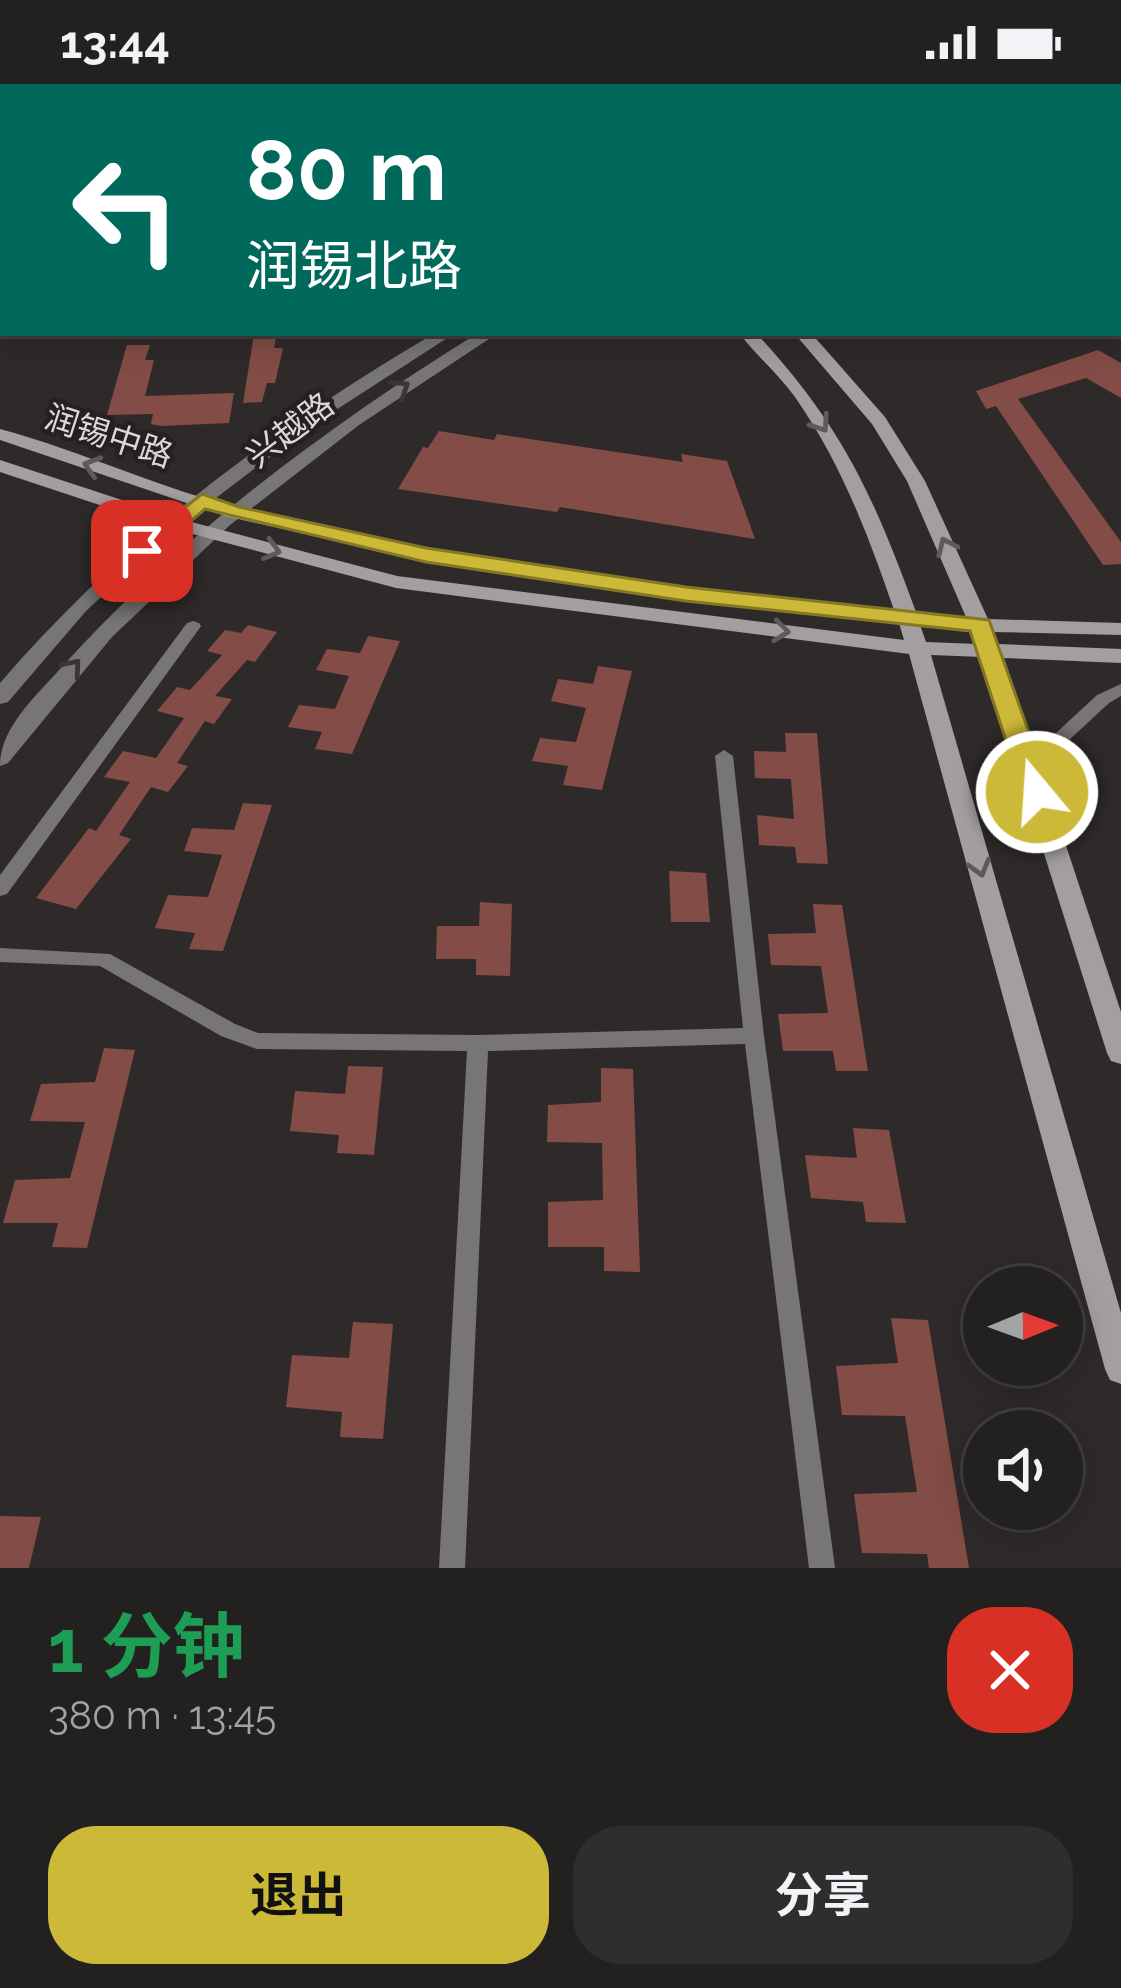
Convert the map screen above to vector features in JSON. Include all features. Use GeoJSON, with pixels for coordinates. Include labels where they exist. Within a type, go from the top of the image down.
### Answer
{"type":"FeatureCollection","features":[{"type":"Feature","properties":{"kind":"main road"},"geometry":{"type":"LineString","coordinates":[[750,336],[798,389],[841,453],[874,523],[918,648],[1121,1369]]}},
{"type":"Feature","properties":{"kind":"main road"},"geometry":{"type":"LineString","coordinates":[[805,336],[879,422],[916,482],[980,625],[1121,1053]]}},
{"type":"Feature","properties":{"kind":"main road","name":"润锡中路"},"geometry":{"type":"LineString","coordinates":[[0,434],[232,512],[426,555],[686,594],[980,625],[1121,629]]}},
{"type":"Feature","properties":{"kind":"main road","name":"润锡中路"},"geometry":{"type":"LineString","coordinates":[[0,466],[173,524],[396,582],[918,648],[1121,656]]}},
{"type":"Feature","properties":{"kind":"street","name":"兴越路"},"geometry":{"type":"LineString","coordinates":[[0,697],[79,607],[202,500],[287,433],[442,336]]}},
{"type":"Feature","properties":{"kind":"street","name":"兴越路"},"geometry":{"type":"LineString","coordinates":[[0,758],[116,617],[232,512],[317,444],[485,336]]}},
{"type":"Feature","properties":{"kind":"street"},"geometry":{"type":"LineString","coordinates":[[0,889],[193,626]]}},
{"type":"Feature","properties":{"kind":"street"},"geometry":{"type":"LineString","coordinates":[[1023,749],[1062,737],[1102,699],[1121,689]]}},
{"type":"Feature","properties":{"kind":"street"},"geometry":{"type":"LineString","coordinates":[[724,756],[754,1036],[822,1568]]}},
{"type":"Feature","properties":{"kind":"street"},"geometry":{"type":"LineString","coordinates":[[0,956],[103,958],[257,1042],[478,1043],[754,1036]]}},
{"type":"Feature","properties":{"kind":"street"},"geometry":{"type":"LineString","coordinates":[[452,1568],[478,1043]]}},
{"type":"Feature","properties":{"kind":"building"},"geometry":{"type":"Polygon","coordinates":[[[254,336],[277,336],[274,348],[283,348],[275,383],[267,383],[262,402],[243,403],[254,336]]]}},
{"type":"Feature","properties":{"kind":"building"},"geometry":{"type":"Polygon","coordinates":[[[127,345],[150,345],[145,360],[154,360],[145,396],[234,393],[229,423],[161,426],[151,424],[153,414],[107,415],[127,345]]]}},
{"type":"Feature","properties":{"kind":"building"},"geometry":{"type":"Polygon","coordinates":[[[1098,350],[1121,363],[1121,398],[1086,378],[1018,399],[1121,542],[1121,564],[1103,565],[996,406],[986,409],[976,391],[1098,350]]]}},
{"type":"Feature","properties":{"kind":"building"},"geometry":{"type":"Polygon","coordinates":[[[439,431],[494,440],[497,434],[683,462],[681,454],[727,461],[755,539],[560,507],[557,512],[398,489],[423,447],[428,448],[439,431]]]}},
{"type":"Feature","properties":{"kind":"building"},"geometry":{"type":"Polygon","coordinates":[[[248,625],[277,632],[255,662],[247,660],[215,696],[232,699],[214,724],[205,721],[177,763],[188,766],[168,792],[151,787],[119,835],[131,839],[76,909],[36,898],[89,828],[96,831],[130,782],[104,777],[123,751],[156,758],[184,718],[157,711],[177,687],[190,690],[222,655],[207,651],[225,630],[241,633],[248,625]]]}},
{"type":"Feature","properties":{"kind":"building"},"geometry":{"type":"Polygon","coordinates":[[[368,636],[400,641],[352,754],[315,749],[322,732],[288,727],[299,705],[335,709],[349,676],[316,670],[327,649],[360,653],[368,636]]]}},
{"type":"Feature","properties":{"kind":"building"},"geometry":{"type":"Polygon","coordinates":[[[598,666],[632,671],[602,790],[563,785],[568,766],[532,761],[540,738],[576,742],[586,708],[551,701],[558,679],[593,684],[598,666]]]}},
{"type":"Feature","properties":{"kind":"building"},"geometry":{"type":"Polygon","coordinates":[[[785,733],[817,733],[828,864],[797,863],[795,847],[759,845],[757,815],[794,819],[791,779],[755,778],[754,751],[786,752],[785,733]]]}},
{"type":"Feature","properties":{"kind":"building"},"geometry":{"type":"Polygon","coordinates":[[[243,803],[272,805],[223,951],[189,949],[195,933],[155,928],[168,895],[208,897],[222,855],[184,851],[192,828],[234,830],[243,803]]]}},
{"type":"Feature","properties":{"kind":"building"},"geometry":{"type":"Polygon","coordinates":[[[669,871],[706,873],[710,922],[671,922],[669,871]]]}},
{"type":"Feature","properties":{"kind":"building"},"geometry":{"type":"Polygon","coordinates":[[[480,902],[512,904],[510,976],[476,975],[476,959],[436,959],[437,926],[479,926],[480,902]]]}},
{"type":"Feature","properties":{"kind":"building"},"geometry":{"type":"Polygon","coordinates":[[[813,904],[842,905],[868,1071],[836,1071],[833,1051],[783,1051],[778,1014],[828,1013],[821,966],[771,965],[768,934],[816,933],[813,904]]]}},
{"type":"Feature","properties":{"kind":"building"},"geometry":{"type":"Polygon","coordinates":[[[104,1048],[135,1050],[87,1248],[52,1247],[58,1223],[3,1223],[15,1180],[70,1178],[85,1122],[30,1121],[41,1084],[95,1082],[104,1048]]]}},
{"type":"Feature","properties":{"kind":"building"},"geometry":{"type":"Polygon","coordinates":[[[348,1066],[383,1067],[374,1155],[337,1153],[339,1135],[290,1131],[295,1091],[345,1094],[348,1066]]]}},
{"type":"Feature","properties":{"kind":"building"},"geometry":{"type":"Polygon","coordinates":[[[601,1068],[633,1069],[640,1272],[604,1271],[604,1247],[548,1247],[548,1202],[603,1200],[602,1143],[547,1142],[548,1105],[601,1102],[601,1068]]]}},
{"type":"Feature","properties":{"kind":"building"},"geometry":{"type":"Polygon","coordinates":[[[853,1128],[889,1130],[906,1223],[866,1222],[863,1202],[811,1198],[805,1155],[857,1158],[853,1128]]]}},
{"type":"Feature","properties":{"kind":"building"},"geometry":{"type":"Polygon","coordinates":[[[891,1318],[928,1320],[969,1568],[929,1568],[927,1554],[862,1553],[854,1494],[917,1492],[905,1416],[842,1415],[836,1366],[898,1363],[891,1318]]]}},
{"type":"Feature","properties":{"kind":"building"},"geometry":{"type":"Polygon","coordinates":[[[353,1322],[393,1324],[383,1439],[340,1437],[342,1412],[286,1407],[292,1355],[349,1358],[353,1322]]]}},
{"type":"Feature","properties":{"kind":"building"},"geometry":{"type":"Polygon","coordinates":[[[0,1516],[41,1517],[29,1568],[0,1568],[0,1516]]]}},
{"type":"Feature","properties":{"kind":"route"},"geometry":{"type":"LineString","coordinates":[[142,551],[202,500],[232,512],[426,555],[686,594],[980,625],[1037,792]]}}]}
